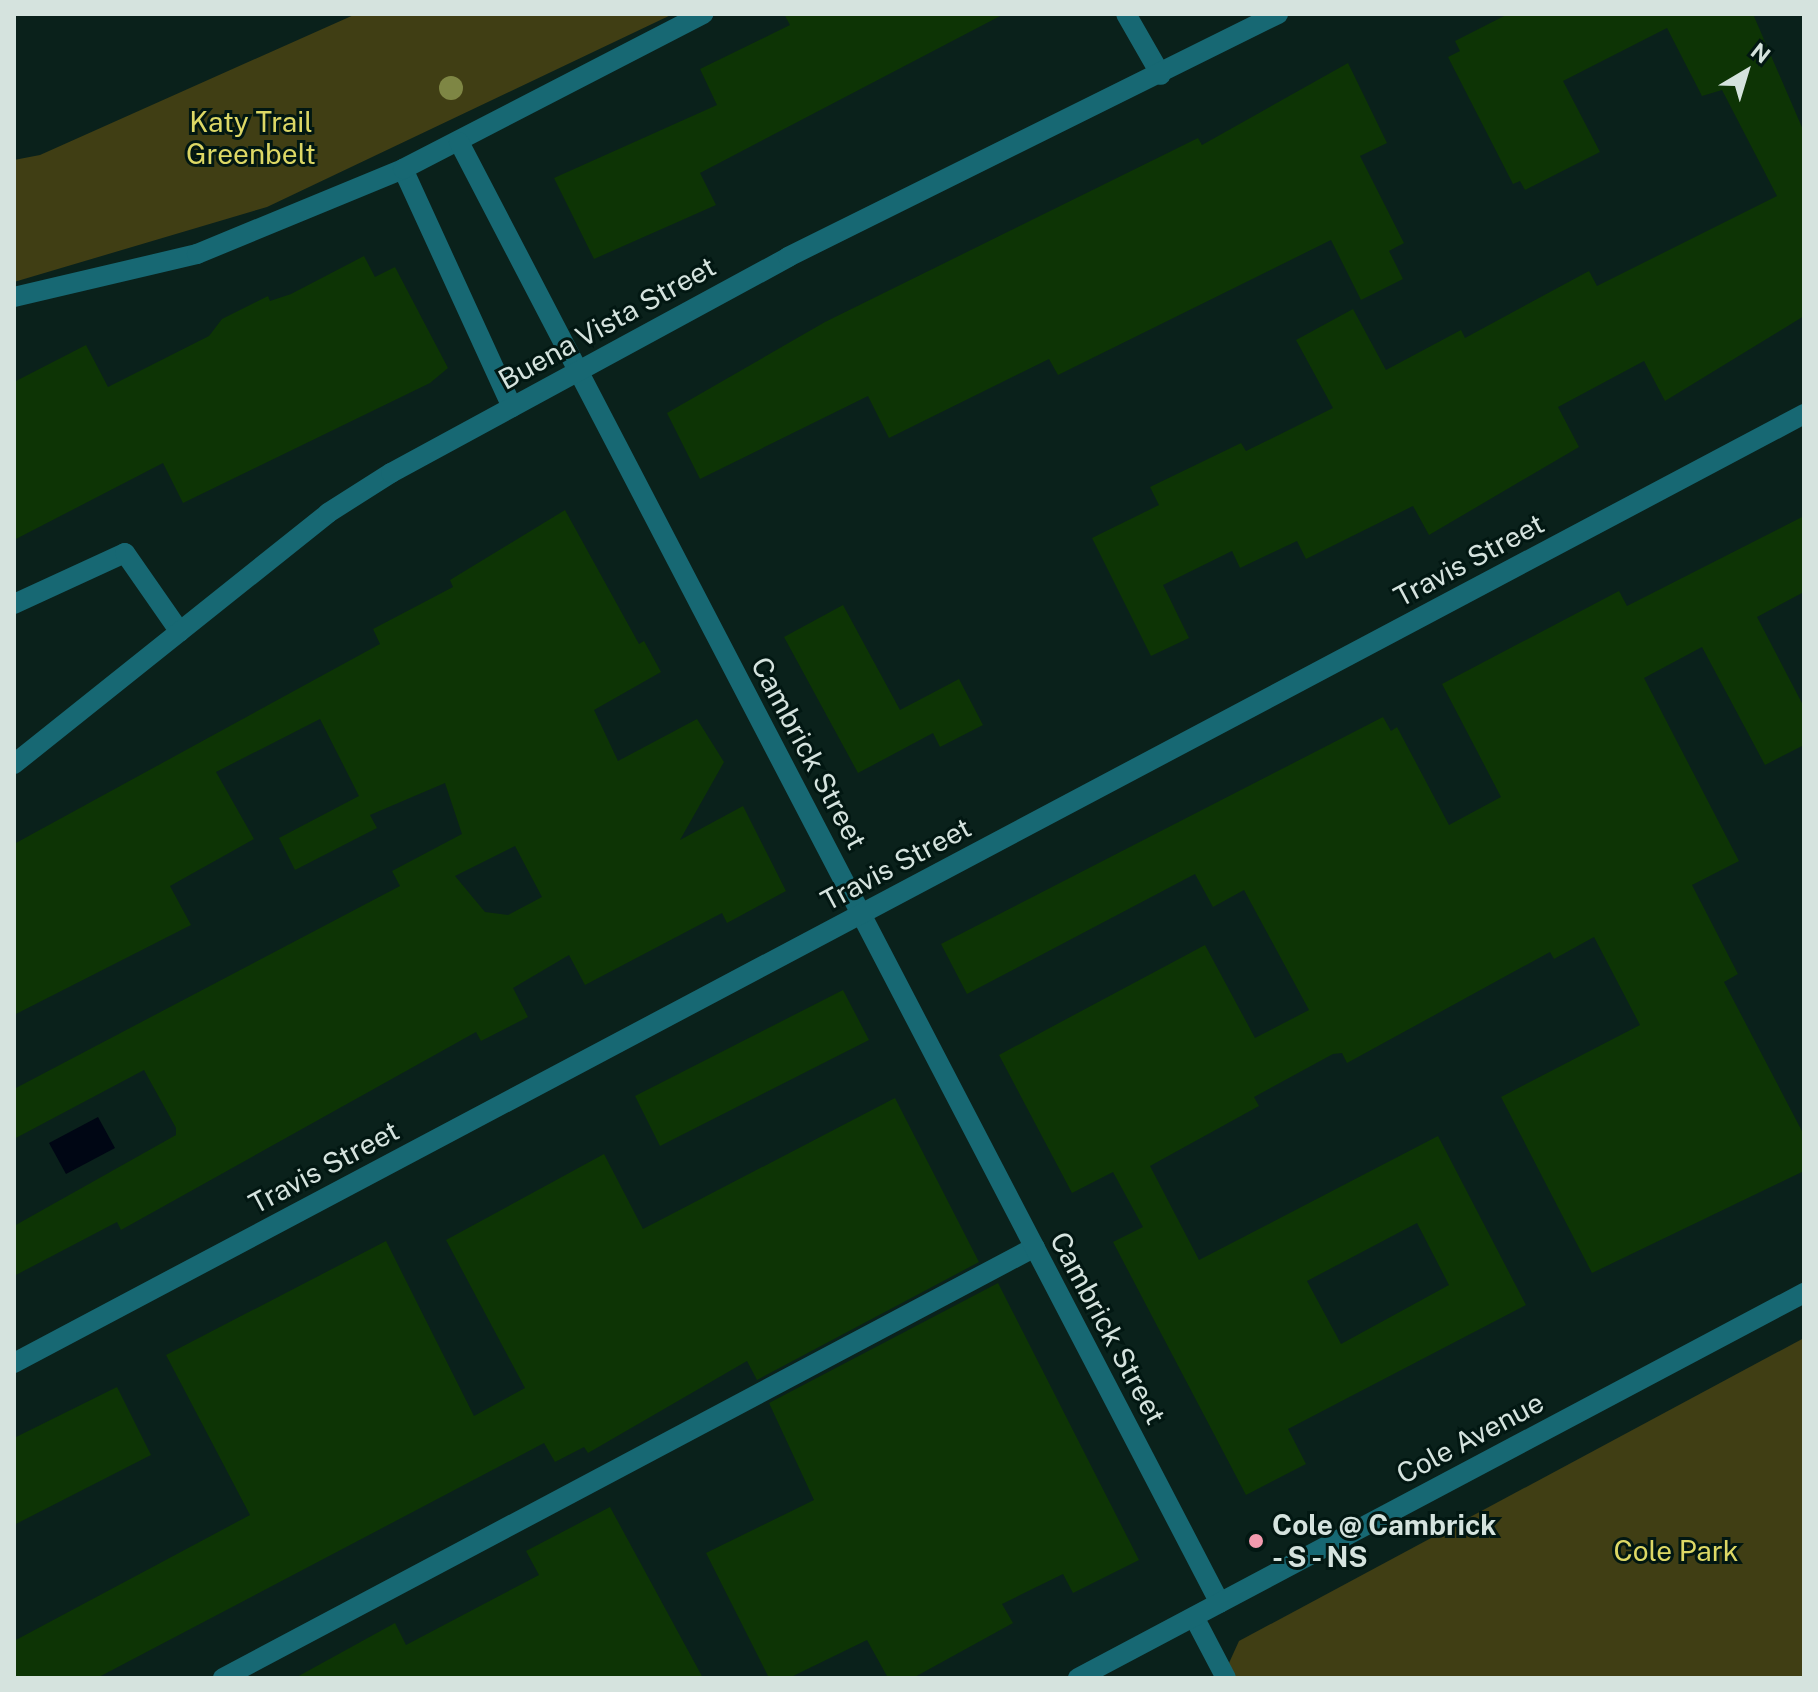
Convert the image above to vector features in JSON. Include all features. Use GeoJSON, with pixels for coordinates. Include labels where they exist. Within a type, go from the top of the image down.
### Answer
{"type":"FeatureCollection","features":[{"type":"Feature","properties":{"kind":"street"},"geometry":{"type":"LineString","coordinates":[[14,297],[197,254],[403,169],[703,14]]}},
{"type":"Feature","properties":{"kind":"street"},"geometry":{"type":"LineString","coordinates":[[1126,14],[1161,75]]}},
{"type":"Feature","properties":{"kind":"street","name":"Buena Vista Street"},"geometry":{"type":"LineString","coordinates":[[14,764],[328,513],[512,407],[788,257],[1161,75],[1278,14]]}},
{"type":"Feature","properties":{"kind":"street","name":"Cambrick Street"},"geometry":{"type":"LineString","coordinates":[[459,142],[1220,1603]]}},
{"type":"Feature","properties":{"kind":"street"},"geometry":{"type":"LineString","coordinates":[[403,169],[512,407]]}},
{"type":"Feature","properties":{"kind":"street","name":"Travis Street"},"geometry":{"type":"LineString","coordinates":[[14,1363],[1804,414]]}},
{"type":"Feature","properties":{"kind":"street"},"geometry":{"type":"LineString","coordinates":[[14,604],[125,553],[180,632]]}},
{"type":"Feature","properties":{"kind":"street"},"geometry":{"type":"LineString","coordinates":[[223,1678],[1035,1247]]}},
{"type":"Feature","properties":{"kind":"street","name":"Cole Avenue"},"geometry":{"type":"LineString","coordinates":[[1078,1678],[1804,1293]]}},
{"type":"Feature","properties":{"kind":"street"},"geometry":{"type":"LineString","coordinates":[[1194,1617],[1226,1678]]}},
{"type":"Feature","properties":{"kind":"green space","name":"Katy Trail Greenbelt"},"geometry":{"type":"Polygon","coordinates":[[[356,14],[673,14],[267,207],[14,282],[14,160],[40,155],[356,14]]]}},
{"type":"Feature","properties":{"kind":"green space","name":"Cole Park"},"geometry":{"type":"Polygon","coordinates":[[[1804,1338],[1804,1678],[1233,1678],[1229,1663],[1239,1641],[1804,1338]]]}},
{"type":"Feature","properties":{"kind":"shaded area"},"geometry":{"type":"Polygon","coordinates":[[[98,1117],[115,1148],[66,1174],[49,1143],[98,1117]]]}},
{"type":"Feature","properties":{"kind":"building"},"geometry":{"type":"Polygon","coordinates":[[[784,14],[1004,14],[700,173],[716,205],[594,259],[554,178],[717,105],[700,69],[790,25],[784,14]]]}},
{"type":"Feature","properties":{"kind":"building"},"geometry":{"type":"Polygon","coordinates":[[[1508,14],[1753,14],[1804,132],[1804,316],[1665,401],[1644,361],[1558,407],[1579,447],[1429,535],[1413,506],[1306,559],[1297,541],[1240,568],[1232,551],[1163,585],[1189,638],[1151,656],[1092,538],[1159,505],[1150,487],[1241,443],[1246,451],[1333,408],[1296,340],[1353,309],[1386,370],[1461,330],[1465,338],[1589,271],[1597,286],[1777,196],[1722,90],[1702,96],[1667,28],[1563,81],[1600,152],[1525,190],[1520,181],[1513,184],[1448,57],[1460,51],[1455,41],[1508,14]]]}},
{"type":"Feature","properties":{"kind":"building"},"geometry":{"type":"Polygon","coordinates":[[[1348,63],[1387,143],[1360,156],[1404,243],[1389,251],[1403,279],[1361,300],[1331,240],[1058,375],[1049,359],[889,438],[868,396],[700,479],[667,413],[825,322],[1198,138],[1202,145],[1348,63]]]}},
{"type":"Feature","properties":{"kind":"building"},"geometry":{"type":"Polygon","coordinates":[[[364,256],[375,277],[395,267],[448,368],[430,383],[183,503],[163,463],[14,540],[14,382],[86,345],[108,387],[209,336],[222,319],[268,296],[270,301],[291,294],[364,256]]]}},
{"type":"Feature","properties":{"kind":"building"},"geometry":{"type":"Polygon","coordinates":[[[565,510],[639,644],[644,641],[661,672],[594,710],[618,761],[697,719],[724,762],[680,840],[743,806],[786,891],[727,923],[722,913],[585,985],[569,955],[513,988],[528,1017],[481,1041],[476,1032],[121,1230],[117,1222],[14,1276],[14,1226],[176,1135],[176,1128],[144,1070],[14,1139],[14,1089],[400,886],[392,871],[462,834],[445,783],[370,815],[377,828],[295,870],[279,838],[359,796],[320,719],[216,772],[254,839],[170,886],[191,925],[14,1015],[14,844],[380,644],[373,629],[453,587],[450,580],[565,510]],[[515,846],[455,876],[485,912],[508,915],[542,897],[515,846]]]}},
{"type":"Feature","properties":{"kind":"building"},"geometry":{"type":"Polygon","coordinates":[[[1804,516],[1804,592],[1757,617],[1804,707],[1804,745],[1765,765],[1702,647],[1644,678],[1739,861],[1692,885],[1738,974],[1724,982],[1804,1135],[1804,1171],[1592,1273],[1501,1097],[1640,1025],[1594,937],[1554,959],[1550,952],[1347,1063],[1342,1053],[1333,1054],[1254,1097],[1259,1106],[1150,1166],[1199,1260],[1438,1136],[1526,1305],[1288,1429],[1306,1464],[1246,1495],[1113,1242],[1143,1227],[1113,1172],[1072,1193],[999,1055],[1205,945],[1255,1038],[1309,1010],[1244,890],[1213,907],[1195,874],[967,994],[941,944],[1383,717],[1391,731],[1397,727],[1449,825],[1501,797],[1442,684],[1619,591],[1627,606],[1804,516]],[[1417,1223],[1307,1281],[1341,1344],[1449,1285],[1417,1223]]]}},
{"type":"Feature","properties":{"kind":"building"},"geometry":{"type":"Polygon","coordinates":[[[843,605],[900,710],[959,679],[983,725],[940,747],[933,733],[858,773],[784,637],[843,605]]]}},
{"type":"Feature","properties":{"kind":"building"},"geometry":{"type":"Polygon","coordinates":[[[843,990],[869,1040],[660,1146],[635,1096],[843,990]]]}},
{"type":"Feature","properties":{"kind":"building"},"geometry":{"type":"Polygon","coordinates":[[[895,1098],[979,1262],[757,1380],[747,1361],[588,1453],[584,1447],[555,1462],[544,1443],[97,1678],[14,1678],[14,1641],[250,1515],[166,1355],[386,1241],[474,1416],[525,1388],[446,1240],[604,1154],[643,1229],[895,1098]]]}},
{"type":"Feature","properties":{"kind":"building"},"geometry":{"type":"Polygon","coordinates":[[[998,1283],[1139,1560],[1073,1593],[1063,1574],[1002,1604],[1013,1623],[913,1678],[888,1678],[867,1640],[789,1678],[769,1678],[706,1553],[814,1500],[769,1403],[998,1283]]]}},
{"type":"Feature","properties":{"kind":"building"},"geometry":{"type":"Polygon","coordinates":[[[117,1387],[151,1455],[14,1525],[14,1438],[117,1387]]]}},
{"type":"Feature","properties":{"kind":"building"},"geometry":{"type":"Polygon","coordinates":[[[610,1507],[703,1678],[295,1678],[395,1623],[406,1645],[539,1575],[526,1551],[610,1507]]]}},
{"type":"Feature","properties":{"kind":"place","name":"Cole @ Cambrick - S - NS"},"geometry":{"type":"Point","coordinates":[1256,1541]}}]}
